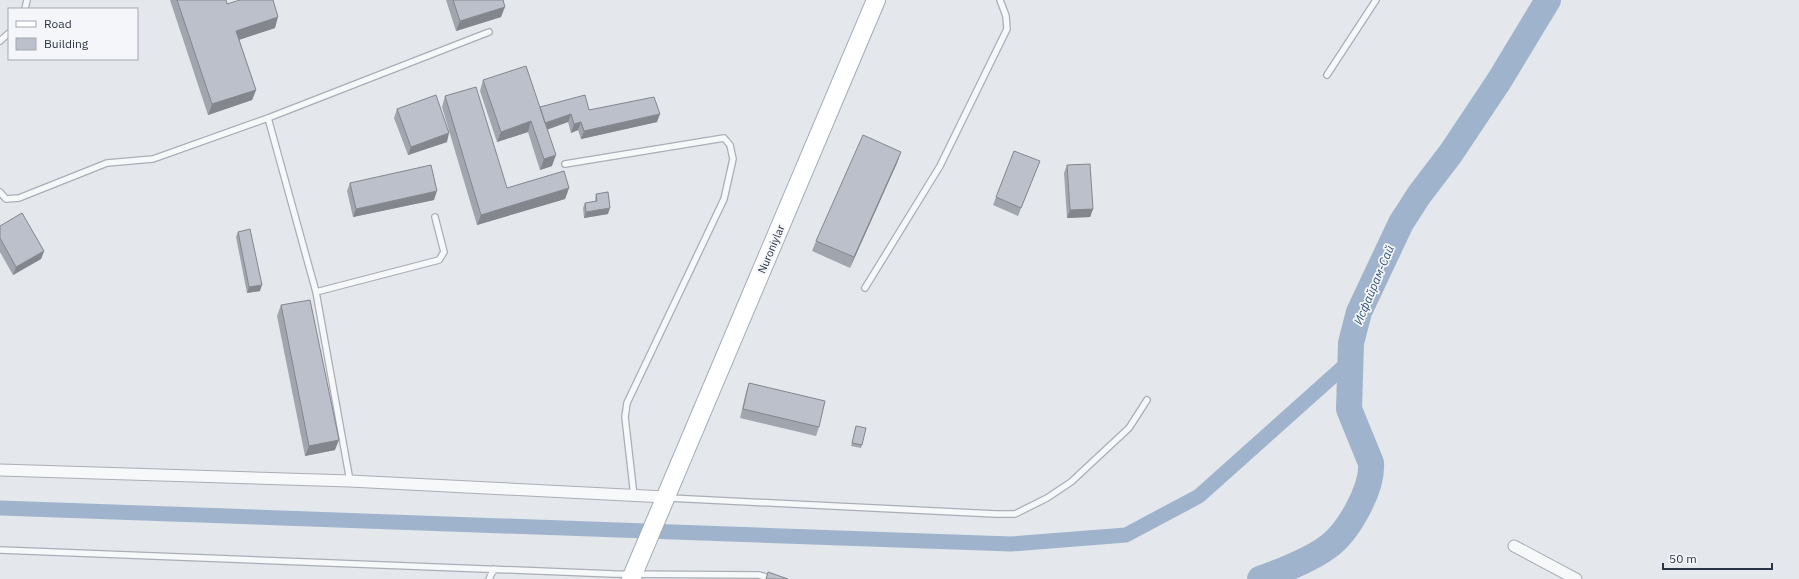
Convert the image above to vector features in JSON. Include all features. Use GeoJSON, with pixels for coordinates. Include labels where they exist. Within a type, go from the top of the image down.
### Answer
{"type":"FeatureCollection","features":[{"type":"Feature","properties":{"kind":"main road","name":"Nuroniylar"},"geometry":{"type":"LineString","coordinates":[[632,576],[876,0]]}},
{"type":"Feature","properties":{"kind":"street"},"geometry":{"type":"LineString","coordinates":[[0,470],[350,481],[665,498]]}},
{"type":"Feature","properties":{"kind":"street"},"geometry":{"type":"LineString","coordinates":[[1514,546],[1576,579]]}},
{"type":"Feature","properties":{"kind":"lane"},"geometry":{"type":"LineString","coordinates":[[865,288],[940,166],[1007,29],[1006,16],[1000,0]]}},
{"type":"Feature","properties":{"kind":"lane"},"geometry":{"type":"LineString","coordinates":[[1327,75],[1376,0]]}},
{"type":"Feature","properties":{"kind":"lane"},"geometry":{"type":"LineString","coordinates":[[0,192],[6,199],[18,198],[107,163],[153,159],[268,118],[489,32]]}},
{"type":"Feature","properties":{"kind":"lane"},"geometry":{"type":"LineString","coordinates":[[0,41],[8,34]]}},
{"type":"Feature","properties":{"kind":"lane"},"geometry":{"type":"LineString","coordinates":[[268,118],[316,292],[350,481]]}},
{"type":"Feature","properties":{"kind":"lane"},"geometry":{"type":"LineString","coordinates":[[565,164],[724,138],[730,145],[733,160],[724,199],[627,403],[625,417],[634,496]]}},
{"type":"Feature","properties":{"kind":"lane"},"geometry":{"type":"LineString","coordinates":[[316,292],[439,260],[444,252],[435,216]]}},
{"type":"Feature","properties":{"kind":"lane"},"geometry":{"type":"LineString","coordinates":[[665,498],[1016,514],[1047,498],[1071,482],[1129,428],[1147,400]]}},
{"type":"Feature","properties":{"kind":"lane"},"geometry":{"type":"LineString","coordinates":[[0,550],[494,569],[632,576],[759,575],[772,579]]}},
{"type":"Feature","properties":{"kind":"lane"},"geometry":{"type":"LineString","coordinates":[[489,579],[494,569]]}},
{"type":"Feature","properties":{"kind":"building"},"geometry":{"type":"Polygon","coordinates":[[[177,0],[226,0],[227,4],[240,0],[273,0],[278,17],[236,31],[256,90],[212,104],[177,0]]]}},
{"type":"Feature","properties":{"kind":"building"},"geometry":{"type":"Polygon","coordinates":[[[453,0],[503,0],[505,7],[460,21],[453,0]]]}},
{"type":"Feature","properties":{"kind":"building"},"geometry":{"type":"Polygon","coordinates":[[[526,66],[556,155],[544,159],[531,121],[501,132],[483,80],[526,66]]]}},
{"type":"Feature","properties":{"kind":"building"},"geometry":{"type":"Polygon","coordinates":[[[476,87],[507,188],[564,171],[569,188],[481,215],[445,96],[476,87]]]}},
{"type":"Feature","properties":{"kind":"building"},"geometry":{"type":"Polygon","coordinates":[[[436,95],[449,133],[411,147],[397,109],[436,95]]]}},
{"type":"Feature","properties":{"kind":"building"},"geometry":{"type":"Polygon","coordinates":[[[585,95],[589,110],[654,97],[660,114],[584,131],[581,122],[574,124],[571,114],[545,123],[540,107],[585,95]]]}},
{"type":"Feature","properties":{"kind":"building"},"geometry":{"type":"Polygon","coordinates":[[[863,135],[901,152],[854,257],[816,241],[863,135]]]}},
{"type":"Feature","properties":{"kind":"building"},"geometry":{"type":"Polygon","coordinates":[[[1014,151],[1040,161],[1021,208],[996,197],[1014,151]]]}},
{"type":"Feature","properties":{"kind":"building"},"geometry":{"type":"Polygon","coordinates":[[[1090,164],[1093,209],[1070,210],[1067,165],[1090,164]]]}},
{"type":"Feature","properties":{"kind":"building"},"geometry":{"type":"Polygon","coordinates":[[[431,165],[437,191],[356,209],[350,183],[431,165]]]}},
{"type":"Feature","properties":{"kind":"building"},"geometry":{"type":"Polygon","coordinates":[[[608,192],[610,208],[586,212],[585,203],[597,201],[596,194],[608,192]]]}},
{"type":"Feature","properties":{"kind":"building"},"geometry":{"type":"Polygon","coordinates":[[[22,213],[44,251],[16,267],[0,238],[0,226],[22,213]]]}},
{"type":"Feature","properties":{"kind":"building"},"geometry":{"type":"Polygon","coordinates":[[[250,229],[262,285],[249,287],[238,232],[250,229]]]}},
{"type":"Feature","properties":{"kind":"building"},"geometry":{"type":"Polygon","coordinates":[[[310,300],[339,440],[309,446],[281,305],[310,300]]]}},
{"type":"Feature","properties":{"kind":"building"},"geometry":{"type":"Polygon","coordinates":[[[749,383],[825,401],[819,427],[743,409],[749,383]]]}},
{"type":"Feature","properties":{"kind":"building"},"geometry":{"type":"Polygon","coordinates":[[[856,426],[866,428],[862,445],[852,443],[856,426]]]}},
{"type":"Feature","properties":{"kind":"building"},"geometry":{"type":"Polygon","coordinates":[[[768,572],[788,579],[766,579],[768,572]]]}},
{"type":"Feature","properties":{"kind":"waterway","name":"Исфайрам-Сай"},"geometry":{"type":"LineString","coordinates":[[1260,579],[1287,569],[1329,546],[1337,539],[1352,520],[1364,496],[1371,473],[1371,463],[1349,409],[1351,343],[1359,312],[1401,223],[1419,195],[1451,153],[1499,81],[1548,0]]}},
{"type":"Feature","properties":{"kind":"waterway"},"geometry":{"type":"LineString","coordinates":[[0,508],[1011,544],[1126,535],[1199,496],[1350,361]]}}]}
